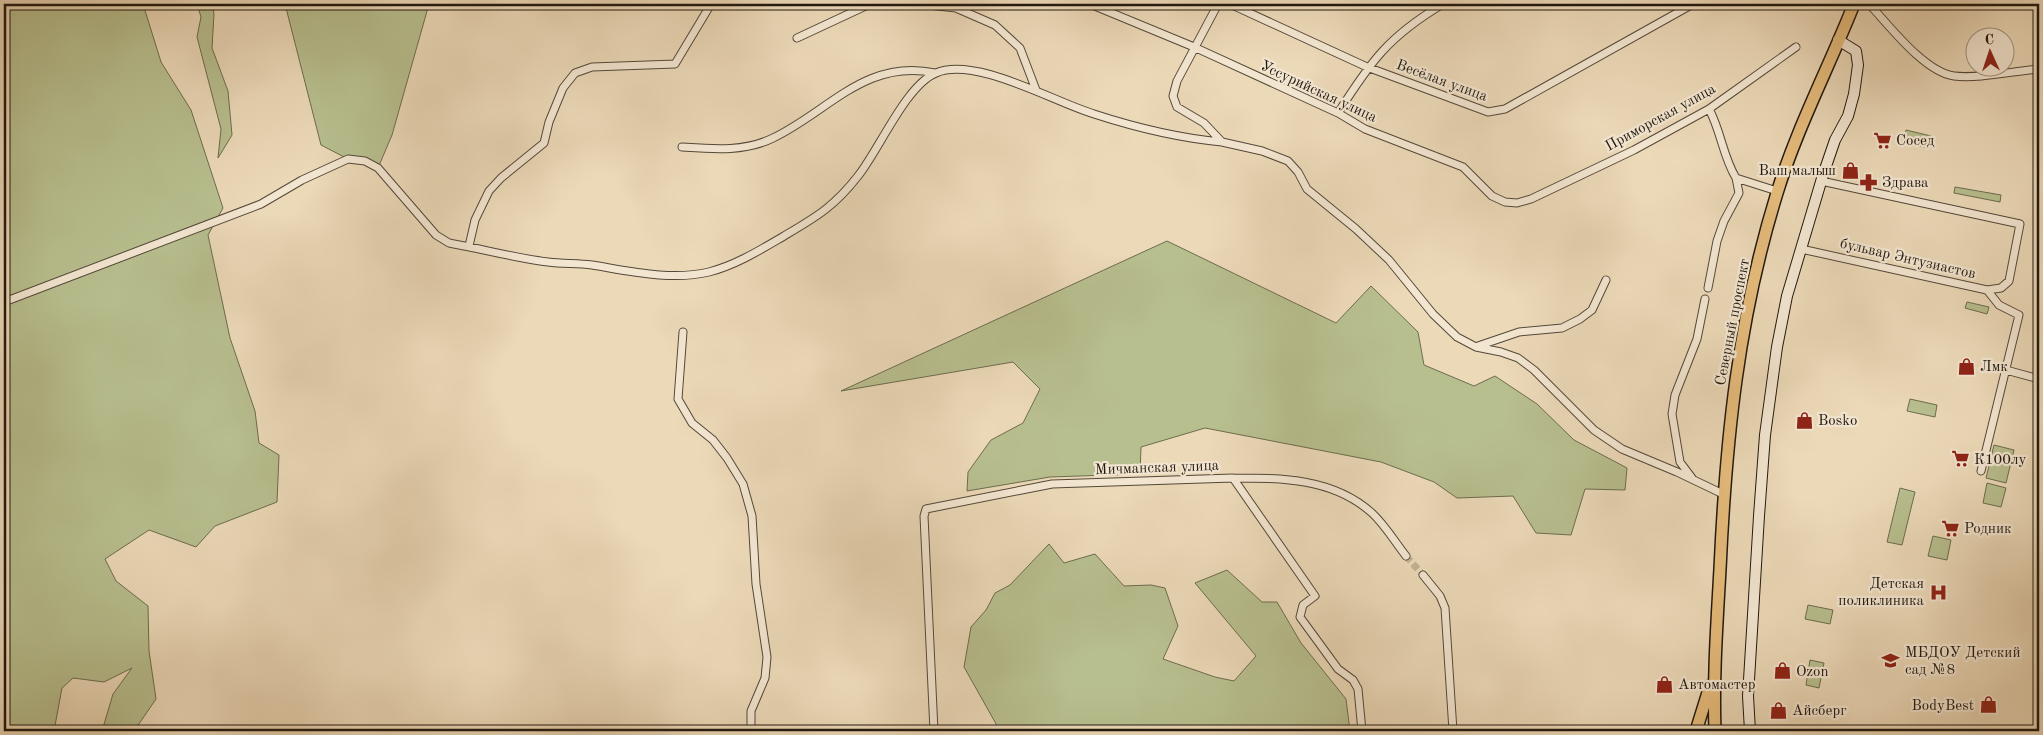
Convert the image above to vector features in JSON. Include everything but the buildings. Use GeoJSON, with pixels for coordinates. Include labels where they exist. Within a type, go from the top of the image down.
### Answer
{"type":"FeatureCollection","features":[{"type":"Feature","properties":{"kind":"main road","name":"Северный проспект"},"geometry":{"type":"LineString","coordinates":[[1715,662],[1728,428],[1746,311],[1777,191],[1854,4]]}},
{"type":"Feature","properties":{"kind":"main road"},"geometry":{"type":"LineString","coordinates":[[1696,731],[1709,692],[1715,662]]}},
{"type":"Feature","properties":{"kind":"main road"},"geometry":{"type":"LineString","coordinates":[[1715,662],[1715,731]]}},
{"type":"Feature","properties":{"kind":"street"},"geometry":{"type":"LineString","coordinates":[[468,246],[475,220],[486,197],[500,178],[544,143],[549,122],[563,88],[575,74],[592,67],[675,64],[711,4]]}},
{"type":"Feature","properties":{"kind":"street"},"geometry":{"type":"LineString","coordinates":[[797,38],[870,4]]}},
{"type":"Feature","properties":{"kind":"street"},"geometry":{"type":"LineString","coordinates":[[918,4],[956,8],[995,25],[1020,48],[1036,90]]}},
{"type":"Feature","properties":{"kind":"street","name":"Уссурийская улица"},"geometry":{"type":"LineString","coordinates":[[1090,4],[1194,47],[1338,113],[1365,129],[1463,167],[1492,196],[1505,202],[1517,203],[1531,199]]}},
{"type":"Feature","properties":{"kind":"street"},"geometry":{"type":"LineString","coordinates":[[1218,4],[1177,81],[1174,101],[1178,107],[1210,127],[1222,142]]}},
{"type":"Feature","properties":{"kind":"street","name":"Весёлая улица"},"geometry":{"type":"LineString","coordinates":[[1230,4],[1367,67],[1488,112],[1505,108],[1693,4]]}},
{"type":"Feature","properties":{"kind":"street"},"geometry":{"type":"LineString","coordinates":[[1338,113],[1367,67],[1383,48],[1401,32],[1443,4]]}},
{"type":"Feature","properties":{"kind":"street"},"geometry":{"type":"LineString","coordinates":[[1870,4],[1915,54],[1946,74],[1964,76],[2039,69]]}},
{"type":"Feature","properties":{"kind":"street"},"geometry":{"type":"LineString","coordinates":[[1750,731],[1748,696],[1754,586],[1765,435],[1777,347],[1787,296],[1821,180],[1835,140],[1848,116],[1858,75],[1856,51],[1838,40]]}},
{"type":"Feature","properties":{"kind":"street","name":"Приморская улица"},"geometry":{"type":"LineString","coordinates":[[1531,199],[1634,150],[1709,109],[1796,47]]}},
{"type":"Feature","properties":{"kind":"street"},"geometry":{"type":"LineString","coordinates":[[682,148],[719,150],[753,144],[772,138],[858,82],[906,70],[921,70],[935,73],[956,69],[976,71],[1036,90],[1093,114],[1162,131],[1262,151],[1288,161],[1298,172],[1307,189],[1356,229],[1389,260],[1440,322],[1457,336],[1476,347],[1518,358],[1534,370],[1594,430],[1622,449],[1723,494]]}},
{"type":"Feature","properties":{"kind":"street"},"geometry":{"type":"LineString","coordinates":[[4,302],[261,204],[302,180],[348,159],[372,163],[436,235],[450,243],[510,256],[628,271],[687,275],[709,272],[752,255],[815,219],[843,195],[865,168],[896,118],[904,100],[918,85],[935,73]]}},
{"type":"Feature","properties":{"kind":"street"},"geometry":{"type":"LineString","coordinates":[[1708,288],[1717,241],[1724,221],[1738,193],[1736,178],[1727,162],[1719,128],[1709,109]]}},
{"type":"Feature","properties":{"kind":"street"},"geometry":{"type":"LineString","coordinates":[[1736,178],[1777,191]]}},
{"type":"Feature","properties":{"kind":"street"},"geometry":{"type":"LineString","coordinates":[[1821,180],[2020,224],[2009,281],[2001,288],[1987,290]]}},
{"type":"Feature","properties":{"kind":"street","name":"бульвар Энтузиастов"},"geometry":{"type":"LineString","coordinates":[[1801,249],[1987,290],[1999,304],[2019,315],[1981,471]]}},
{"type":"Feature","properties":{"kind":"street"},"geometry":{"type":"LineString","coordinates":[[1476,347],[1519,332],[1562,328],[1580,320],[1592,310],[1606,280]]}},
{"type":"Feature","properties":{"kind":"street"},"geometry":{"type":"LineString","coordinates":[[1692,479],[1680,462],[1672,414],[1675,395],[1697,339],[1706,298]]}},
{"type":"Feature","properties":{"kind":"street"},"geometry":{"type":"LineString","coordinates":[[683,332],[678,399],[692,423],[714,440],[727,458],[743,484],[752,516],[756,584],[767,657],[765,678],[751,711],[751,731]]}},
{"type":"Feature","properties":{"kind":"street"},"geometry":{"type":"LineString","coordinates":[[2006,370],[2039,379]]}},
{"type":"Feature","properties":{"kind":"street"},"geometry":{"type":"LineString","coordinates":[[1233,478],[1280,478],[1313,483],[1345,494],[1374,514],[1406,556]]}},
{"type":"Feature","properties":{"kind":"street","name":"Мичманская улица"},"geometry":{"type":"LineString","coordinates":[[934,731],[924,516],[926,510],[1052,484],[1233,478],[1315,596],[1303,605],[1300,617],[1338,669],[1353,680],[1358,689],[1362,731]]}},
{"type":"Feature","properties":{"kind":"street"},"geometry":{"type":"LineString","coordinates":[[1423,576],[1440,596],[1445,608],[1453,731]]}},
{"type":"Feature","properties":{"kind":"green space"},"geometry":{"type":"Polygon","coordinates":[[[4,4],[143,4],[161,62],[191,110],[223,208],[208,235],[230,338],[255,411],[259,443],[279,455],[277,502],[215,526],[196,547],[149,530],[105,559],[116,581],[148,606],[149,651],[156,699],[134,731],[102,731],[113,694],[132,668],[104,682],[73,678],[62,688],[54,731],[4,731],[4,4]]]}},
{"type":"Feature","properties":{"kind":"green space"},"geometry":{"type":"Polygon","coordinates":[[[197,4],[212,4],[214,14],[212,48],[228,91],[232,135],[218,158],[221,129],[197,37],[201,17],[197,4]]]}},
{"type":"Feature","properties":{"kind":"green space"},"geometry":{"type":"Polygon","coordinates":[[[285,4],[429,4],[392,135],[378,168],[348,159],[321,145],[285,4]]]}},
{"type":"Feature","properties":{"kind":"green space"},"geometry":{"type":"Polygon","coordinates":[[[1906,130],[1931,136],[1929,148],[1903,142],[1906,130]]]}},
{"type":"Feature","properties":{"kind":"green space"},"geometry":{"type":"Polygon","coordinates":[[[1955,187],[2001,195],[2000,202],[1954,193],[1955,187]]]}},
{"type":"Feature","properties":{"kind":"green space"},"geometry":{"type":"Polygon","coordinates":[[[1167,241],[1336,323],[1371,286],[1418,332],[1424,365],[1474,386],[1495,376],[1537,404],[1574,440],[1627,468],[1625,490],[1585,489],[1571,535],[1536,533],[1513,496],[1457,498],[1434,482],[1381,462],[1205,428],[1141,447],[1140,474],[1050,477],[967,491],[968,472],[991,440],[1023,423],[1040,389],[1013,362],[841,391],[1167,241]]]}},
{"type":"Feature","properties":{"kind":"green space"},"geometry":{"type":"Polygon","coordinates":[[[1967,302],[1989,307],[1987,314],[1965,308],[1967,302]]]}},
{"type":"Feature","properties":{"kind":"green space"},"geometry":{"type":"Polygon","coordinates":[[[1910,399],[1937,405],[1935,417],[1907,411],[1910,399]]]}},
{"type":"Feature","properties":{"kind":"green space"},"geometry":{"type":"Polygon","coordinates":[[[1994,445],[2014,450],[2006,483],[1986,478],[1994,445]]]}},
{"type":"Feature","properties":{"kind":"green space"},"geometry":{"type":"Polygon","coordinates":[[[1987,483],[2006,488],[2001,507],[1983,503],[1987,483]]]}},
{"type":"Feature","properties":{"kind":"green space"},"geometry":{"type":"Polygon","coordinates":[[[1900,488],[1915,492],[1902,545],[1887,542],[1900,488]]]}},
{"type":"Feature","properties":{"kind":"green space"},"geometry":{"type":"Polygon","coordinates":[[[1933,536],[1951,540],[1947,560],[1928,556],[1933,536]]]}},
{"type":"Feature","properties":{"kind":"green space"},"geometry":{"type":"Polygon","coordinates":[[[1049,544],[1064,563],[1095,554],[1124,586],[1151,585],[1165,588],[1178,626],[1163,659],[1215,677],[1234,681],[1256,656],[1195,583],[1227,570],[1262,602],[1277,602],[1301,643],[1346,699],[1350,731],[1000,731],[964,667],[971,627],[986,610],[995,593],[1010,585],[1049,544]]]}},
{"type":"Feature","properties":{"kind":"green space"},"geometry":{"type":"Polygon","coordinates":[[[1808,605],[1833,610],[1830,624],[1805,619],[1808,605]]]}},
{"type":"Feature","properties":{"kind":"green space"},"geometry":{"type":"Polygon","coordinates":[[[1810,660],[1824,663],[1819,688],[1806,685],[1810,660]]]}},
{"type":"Feature","properties":{"kind":"tunnel"},"geometry":{"type":"LineString","coordinates":[[1406,556],[1423,575]]}},
{"type":"Feature","properties":{"kind":"place","name":"Сосед"},"geometry":{"type":"Point","coordinates":[1882,140]}},
{"type":"Feature","properties":{"kind":"place","name":"Ваш малыш"},"geometry":{"type":"Point","coordinates":[1850,170]}},
{"type":"Feature","properties":{"kind":"place","name":"Здрава"},"geometry":{"type":"Point","coordinates":[1868,182]}},
{"type":"Feature","properties":{"kind":"place","name":"Лмк"},"geometry":{"type":"Point","coordinates":[1966,366]}},
{"type":"Feature","properties":{"kind":"place","name":"Bosko"},"geometry":{"type":"Point","coordinates":[1804,420]}},
{"type":"Feature","properties":{"kind":"place","name":"К100лу"},"geometry":{"type":"Point","coordinates":[1960,459]}},
{"type":"Feature","properties":{"kind":"place","name":"Родник"},"geometry":{"type":"Point","coordinates":[1950,528]}},
{"type":"Feature","properties":{"kind":"place","name":"Детская поликлиника"},"geometry":{"type":"Point","coordinates":[1938,592]}},
{"type":"Feature","properties":{"kind":"place","name":"МБДОУ Детский сад №8"},"geometry":{"type":"Point","coordinates":[1891,661]}},
{"type":"Feature","properties":{"kind":"place","name":"Ozon"},"geometry":{"type":"Point","coordinates":[1782,671]}},
{"type":"Feature","properties":{"kind":"place","name":"Автомастер"},"geometry":{"type":"Point","coordinates":[1664,684]}},
{"type":"Feature","properties":{"kind":"place","name":"BodyBest"},"geometry":{"type":"Point","coordinates":[1988,705]}},
{"type":"Feature","properties":{"kind":"place","name":"Айсберг"},"geometry":{"type":"Point","coordinates":[1778,710]}}]}
